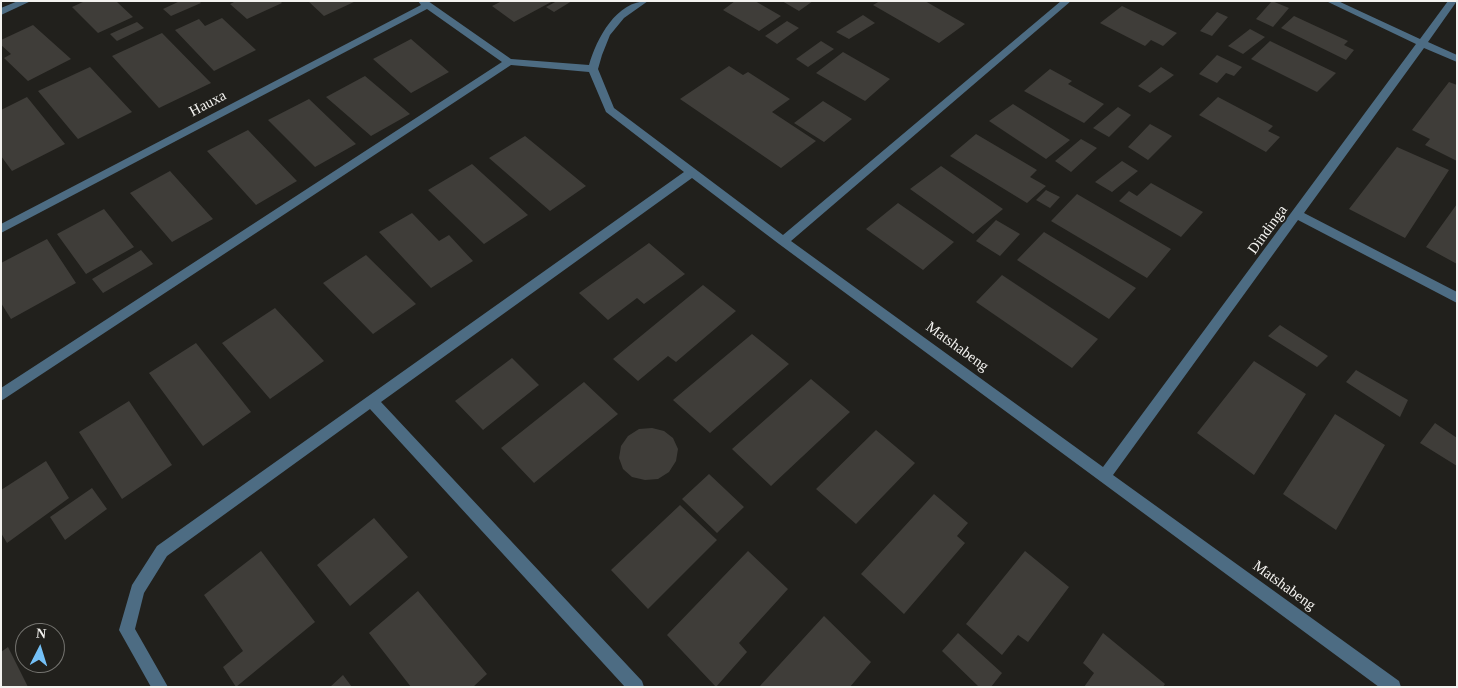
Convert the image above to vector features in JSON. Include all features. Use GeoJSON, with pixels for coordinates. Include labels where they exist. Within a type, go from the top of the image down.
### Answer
{"type":"FeatureCollection","features":[{"type":"Feature","properties":{"kind":"street"},"geometry":{"type":"LineString","coordinates":[[1,12],[26,1]]}},
{"type":"Feature","properties":{"kind":"street"},"geometry":{"type":"LineString","coordinates":[[425,3],[509,62],[593,69],[606,34],[621,16],[644,1]]}},
{"type":"Feature","properties":{"kind":"street"},"geometry":{"type":"LineString","coordinates":[[783,240],[1067,1]]}},
{"type":"Feature","properties":{"kind":"street"},"geometry":{"type":"LineString","coordinates":[[1330,1],[1457,59]]}},
{"type":"Feature","properties":{"kind":"street","name":"Dindinga"},"geometry":{"type":"LineString","coordinates":[[1105,475],[1298,215],[1453,1]]}},
{"type":"Feature","properties":{"kind":"street","name":"Hauxa"},"geometry":{"type":"LineString","coordinates":[[1,229],[425,3]]}},
{"type":"Feature","properties":{"kind":"street"},"geometry":{"type":"LineString","coordinates":[[1,396],[509,62]]}},
{"type":"Feature","properties":{"kind":"street","name":"Matshabeng"},"geometry":{"type":"LineString","coordinates":[[593,69],[610,110],[783,240],[1393,687]]}},
{"type":"Feature","properties":{"kind":"street"},"geometry":{"type":"LineString","coordinates":[[160,687],[127,630],[137,590],[162,551],[692,172]]}},
{"type":"Feature","properties":{"kind":"street"},"geometry":{"type":"LineString","coordinates":[[1298,215],[1457,298]]}},
{"type":"Feature","properties":{"kind":"street"},"geometry":{"type":"LineString","coordinates":[[372,402],[636,687]]}},
{"type":"Feature","properties":{"kind":"building"},"geometry":{"type":"Polygon","coordinates":[[[85,1],[116,1],[133,17],[98,33],[72,7],[85,1]]]}},
{"type":"Feature","properties":{"kind":"building"},"geometry":{"type":"Polygon","coordinates":[[[180,1],[199,1],[201,3],[171,16],[163,9],[180,1]]]}},
{"type":"Feature","properties":{"kind":"building"},"geometry":{"type":"Polygon","coordinates":[[[236,1],[280,1],[282,3],[247,19],[230,4],[236,1]]]}},
{"type":"Feature","properties":{"kind":"building"},"geometry":{"type":"Polygon","coordinates":[[[308,1],[356,1],[324,16],[308,1]]]}},
{"type":"Feature","properties":{"kind":"building"},"geometry":{"type":"Polygon","coordinates":[[[502,1],[553,1],[514,22],[492,6],[502,1]]]}},
{"type":"Feature","properties":{"kind":"building"},"geometry":{"type":"Polygon","coordinates":[[[557,1],[572,1],[554,12],[546,7],[557,1]]]}},
{"type":"Feature","properties":{"kind":"building"},"geometry":{"type":"Polygon","coordinates":[[[735,1],[755,1],[781,16],[759,31],[723,10],[735,1]]]}},
{"type":"Feature","properties":{"kind":"building"},"geometry":{"type":"Polygon","coordinates":[[[782,1],[813,1],[799,11],[782,1]]]}},
{"type":"Feature","properties":{"kind":"building"},"geometry":{"type":"Polygon","coordinates":[[[880,1],[925,1],[965,24],[939,43],[873,5],[880,1]]]}},
{"type":"Feature","properties":{"kind":"building"},"geometry":{"type":"Polygon","coordinates":[[[1272,1],[1289,8],[1273,27],[1256,19],[1272,1]]]}},
{"type":"Feature","properties":{"kind":"building"},"geometry":{"type":"Polygon","coordinates":[[[1122,6],[1177,33],[1163,46],[1151,40],[1145,46],[1100,23],[1122,6]]]}},
{"type":"Feature","properties":{"kind":"building"},"geometry":{"type":"Polygon","coordinates":[[[1217,12],[1228,17],[1212,36],[1200,31],[1217,12]]]}},
{"type":"Feature","properties":{"kind":"building"},"geometry":{"type":"Polygon","coordinates":[[[863,15],[875,23],[849,39],[836,32],[863,15]]]}},
{"type":"Feature","properties":{"kind":"building"},"geometry":{"type":"Polygon","coordinates":[[[1294,16],[1348,41],[1344,45],[1354,50],[1346,60],[1281,28],[1294,16]]]}},
{"type":"Feature","properties":{"kind":"building"},"geometry":{"type":"Polygon","coordinates":[[[222,18],[256,50],[214,71],[175,30],[199,19],[205,26],[222,18]]]}},
{"type":"Feature","properties":{"kind":"building"},"geometry":{"type":"Polygon","coordinates":[[[787,21],[799,28],[777,44],[765,36],[787,21]]]}},
{"type":"Feature","properties":{"kind":"building"},"geometry":{"type":"Polygon","coordinates":[[[137,22],[144,28],[117,41],[110,34],[137,22]]]}},
{"type":"Feature","properties":{"kind":"building"},"geometry":{"type":"Polygon","coordinates":[[[33,25],[71,59],[28,81],[4,58],[11,54],[1,45],[1,40],[33,25]]]}},
{"type":"Feature","properties":{"kind":"building"},"geometry":{"type":"Polygon","coordinates":[[[1250,29],[1265,37],[1243,54],[1228,46],[1250,29]]]}},
{"type":"Feature","properties":{"kind":"building"},"geometry":{"type":"Polygon","coordinates":[[[162,33],[211,83],[159,108],[112,56],[162,33]]]}},
{"type":"Feature","properties":{"kind":"building"},"geometry":{"type":"Polygon","coordinates":[[[411,39],[449,72],[411,93],[373,59],[411,39]]]}},
{"type":"Feature","properties":{"kind":"building"},"geometry":{"type":"Polygon","coordinates":[[[821,41],[834,49],[808,67],[796,59],[821,41]]]}},
{"type":"Feature","properties":{"kind":"building"},"geometry":{"type":"Polygon","coordinates":[[[1270,41],[1336,73],[1317,92],[1251,59],[1270,41]]]}},
{"type":"Feature","properties":{"kind":"building"},"geometry":{"type":"Polygon","coordinates":[[[843,52],[890,79],[865,101],[816,73],[843,52]]]}},
{"type":"Feature","properties":{"kind":"building"},"geometry":{"type":"Polygon","coordinates":[[[1217,55],[1242,67],[1234,76],[1226,73],[1217,83],[1199,74],[1217,55]]]}},
{"type":"Feature","properties":{"kind":"building"},"geometry":{"type":"Polygon","coordinates":[[[729,66],[743,75],[748,72],[790,99],[772,112],[816,141],[781,168],[680,99],[729,66]]]}},
{"type":"Feature","properties":{"kind":"building"},"geometry":{"type":"Polygon","coordinates":[[[90,67],[132,112],[78,139],[38,91],[90,67]]]}},
{"type":"Feature","properties":{"kind":"building"},"geometry":{"type":"Polygon","coordinates":[[[1161,67],[1174,75],[1150,93],[1138,86],[1161,67]]]}},
{"type":"Feature","properties":{"kind":"building"},"geometry":{"type":"Polygon","coordinates":[[[1050,69],[1072,81],[1068,84],[1104,104],[1084,123],[1024,91],[1050,69]]]}},
{"type":"Feature","properties":{"kind":"building"},"geometry":{"type":"Polygon","coordinates":[[[365,76],[410,114],[371,136],[326,97],[365,76]]]}},
{"type":"Feature","properties":{"kind":"building"},"geometry":{"type":"Polygon","coordinates":[[[1449,82],[1457,85],[1457,161],[1425,145],[1430,139],[1412,130],[1449,82]]]}},
{"type":"Feature","properties":{"kind":"building"},"geometry":{"type":"Polygon","coordinates":[[[27,97],[65,144],[12,171],[1,156],[1,110],[27,97]]]}},
{"type":"Feature","properties":{"kind":"building"},"geometry":{"type":"Polygon","coordinates":[[[1218,97],[1273,126],[1268,131],[1280,137],[1266,152],[1199,115],[1218,97]]]}},
{"type":"Feature","properties":{"kind":"building"},"geometry":{"type":"Polygon","coordinates":[[[309,99],[356,144],[315,167],[268,120],[309,99]]]}},
{"type":"Feature","properties":{"kind":"building"},"geometry":{"type":"Polygon","coordinates":[[[823,101],[852,119],[824,142],[794,123],[823,101]]]}},
{"type":"Feature","properties":{"kind":"building"},"geometry":{"type":"Polygon","coordinates":[[[1013,104],[1070,140],[1046,159],[989,121],[1013,104]]]}},
{"type":"Feature","properties":{"kind":"building"},"geometry":{"type":"Polygon","coordinates":[[[1118,107],[1131,115],[1109,137],[1093,128],[1118,107]]]}},
{"type":"Feature","properties":{"kind":"building"},"geometry":{"type":"Polygon","coordinates":[[[1150,124],[1172,136],[1148,160],[1128,147],[1150,124]]]}},
{"type":"Feature","properties":{"kind":"building"},"geometry":{"type":"Polygon","coordinates":[[[248,130],[297,181],[256,205],[207,151],[248,130]]]}},
{"type":"Feature","properties":{"kind":"building"},"geometry":{"type":"Polygon","coordinates":[[[976,134],[1037,170],[1030,177],[1046,186],[1027,203],[950,156],[976,134]]]}},
{"type":"Feature","properties":{"kind":"building"},"geometry":{"type":"Polygon","coordinates":[[[525,136],[586,186],[550,211],[489,158],[525,136]]]}},
{"type":"Feature","properties":{"kind":"building"},"geometry":{"type":"Polygon","coordinates":[[[1081,139],[1097,148],[1071,172],[1055,161],[1081,139]]]}},
{"type":"Feature","properties":{"kind":"building"},"geometry":{"type":"Polygon","coordinates":[[[1397,147],[1449,170],[1405,238],[1349,209],[1397,147]]]}},
{"type":"Feature","properties":{"kind":"building"},"geometry":{"type":"Polygon","coordinates":[[[1122,161],[1138,171],[1112,192],[1095,182],[1122,161]]]}},
{"type":"Feature","properties":{"kind":"building"},"geometry":{"type":"Polygon","coordinates":[[[472,164],[528,215],[484,244],[428,190],[472,164]]]}},
{"type":"Feature","properties":{"kind":"building"},"geometry":{"type":"Polygon","coordinates":[[[941,166],[1003,209],[973,234],[910,189],[941,166]]]}},
{"type":"Feature","properties":{"kind":"building"},"geometry":{"type":"Polygon","coordinates":[[[170,171],[213,219],[172,242],[130,193],[170,171]]]}},
{"type":"Feature","properties":{"kind":"building"},"geometry":{"type":"Polygon","coordinates":[[[1151,183],[1203,212],[1181,237],[1119,201],[1129,191],[1137,196],[1151,183]]]}},
{"type":"Feature","properties":{"kind":"building"},"geometry":{"type":"Polygon","coordinates":[[[1046,190],[1060,197],[1050,208],[1036,200],[1046,190]]]}},
{"type":"Feature","properties":{"kind":"building"},"geometry":{"type":"Polygon","coordinates":[[[1077,194],[1171,249],[1147,278],[1051,221],[1077,194]]]}},
{"type":"Feature","properties":{"kind":"building"},"geometry":{"type":"Polygon","coordinates":[[[898,203],[954,242],[923,270],[866,229],[898,203]]]}},
{"type":"Feature","properties":{"kind":"building"},"geometry":{"type":"Polygon","coordinates":[[[1457,204],[1457,264],[1426,247],[1457,204]]]}},
{"type":"Feature","properties":{"kind":"building"},"geometry":{"type":"Polygon","coordinates":[[[104,209],[134,247],[86,274],[57,234],[104,209]]]}},
{"type":"Feature","properties":{"kind":"building"},"geometry":{"type":"Polygon","coordinates":[[[412,213],[439,241],[449,235],[473,261],[431,288],[379,232],[412,213]]]}},
{"type":"Feature","properties":{"kind":"building"},"geometry":{"type":"Polygon","coordinates":[[[996,220],[1020,234],[1000,256],[976,241],[996,220]]]}},
{"type":"Feature","properties":{"kind":"building"},"geometry":{"type":"Polygon","coordinates":[[[1044,232],[1136,288],[1109,319],[1017,260],[1044,232]]]}},
{"type":"Feature","properties":{"kind":"building"},"geometry":{"type":"Polygon","coordinates":[[[47,239],[76,283],[11,319],[1,303],[1,263],[47,239]]]}},
{"type":"Feature","properties":{"kind":"building"},"geometry":{"type":"Polygon","coordinates":[[[649,243],[685,274],[644,304],[637,298],[608,320],[579,293],[649,243]]]}},
{"type":"Feature","properties":{"kind":"building"},"geometry":{"type":"Polygon","coordinates":[[[141,250],[153,264],[103,293],[92,279],[141,250]]]}},
{"type":"Feature","properties":{"kind":"building"},"geometry":{"type":"Polygon","coordinates":[[[366,255],[416,304],[373,334],[323,283],[366,255]]]}},
{"type":"Feature","properties":{"kind":"building"},"geometry":{"type":"Polygon","coordinates":[[[1002,275],[1098,339],[1072,368],[976,302],[1002,275]]]}},
{"type":"Feature","properties":{"kind":"building"},"geometry":{"type":"Polygon","coordinates":[[[703,285],[736,311],[676,362],[668,356],[638,381],[613,359],[703,285]]]}},
{"type":"Feature","properties":{"kind":"building"},"geometry":{"type":"Polygon","coordinates":[[[275,308],[324,361],[270,399],[222,343],[275,308]]]}},
{"type":"Feature","properties":{"kind":"building"},"geometry":{"type":"Polygon","coordinates":[[[1280,325],[1328,356],[1317,367],[1268,336],[1280,325]]]}},
{"type":"Feature","properties":{"kind":"building"},"geometry":{"type":"Polygon","coordinates":[[[752,334],[789,364],[710,433],[673,400],[752,334]]]}},
{"type":"Feature","properties":{"kind":"building"},"geometry":{"type":"Polygon","coordinates":[[[196,343],[251,412],[203,446],[149,373],[196,343]]]}},
{"type":"Feature","properties":{"kind":"building"},"geometry":{"type":"Polygon","coordinates":[[[512,358],[539,385],[483,430],[455,401],[512,358]]]}},
{"type":"Feature","properties":{"kind":"building"},"geometry":{"type":"Polygon","coordinates":[[[1254,361],[1306,394],[1254,475],[1197,433],[1254,361]]]}},
{"type":"Feature","properties":{"kind":"building"},"geometry":{"type":"Polygon","coordinates":[[[1356,370],[1408,400],[1400,417],[1346,382],[1356,370]]]}},
{"type":"Feature","properties":{"kind":"building"},"geometry":{"type":"Polygon","coordinates":[[[811,379],[850,412],[771,486],[732,449],[811,379]]]}},
{"type":"Feature","properties":{"kind":"building"},"geometry":{"type":"Polygon","coordinates":[[[584,382],[618,414],[534,483],[501,448],[584,382]]]}},
{"type":"Feature","properties":{"kind":"building"},"geometry":{"type":"Polygon","coordinates":[[[129,401],[172,465],[122,499],[79,432],[129,401]]]}},
{"type":"Feature","properties":{"kind":"building"},"geometry":{"type":"Polygon","coordinates":[[[1335,414],[1385,445],[1336,530],[1283,494],[1335,414]]]}},
{"type":"Feature","properties":{"kind":"building"},"geometry":{"type":"Polygon","coordinates":[[[1435,423],[1457,438],[1457,466],[1420,443],[1435,423]]]}},
{"type":"Feature","properties":{"kind":"building"},"geometry":{"type":"Polygon","coordinates":[[[652,428],[664,431],[673,438],[678,449],[676,461],[669,472],[658,479],[645,480],[632,477],[623,469],[619,458],[621,446],[628,436],[639,429],[652,428]]]}},
{"type":"Feature","properties":{"kind":"building"},"geometry":{"type":"Polygon","coordinates":[[[876,430],[915,463],[856,524],[816,489],[876,430]]]}},
{"type":"Feature","properties":{"kind":"building"},"geometry":{"type":"Polygon","coordinates":[[[46,461],[69,498],[7,543],[1,533],[1,490],[46,461]]]}},
{"type":"Feature","properties":{"kind":"building"},"geometry":{"type":"Polygon","coordinates":[[[709,474],[744,507],[717,533],[682,499],[709,474]]]}},
{"type":"Feature","properties":{"kind":"building"},"geometry":{"type":"Polygon","coordinates":[[[92,488],[107,509],[65,540],[50,517],[92,488]]]}},
{"type":"Feature","properties":{"kind":"building"},"geometry":{"type":"Polygon","coordinates":[[[934,494],[968,523],[957,536],[965,543],[904,614],[861,574],[934,494]]]}},
{"type":"Feature","properties":{"kind":"building"},"geometry":{"type":"Polygon","coordinates":[[[680,505],[717,540],[648,609],[611,570],[680,505]]]}},
{"type":"Feature","properties":{"kind":"building"},"geometry":{"type":"Polygon","coordinates":[[[374,518],[408,557],[350,606],[317,565],[374,518]]]}},
{"type":"Feature","properties":{"kind":"building"},"geometry":{"type":"Polygon","coordinates":[[[261,551],[315,622],[236,687],[223,667],[243,651],[204,595],[261,551]]]}},
{"type":"Feature","properties":{"kind":"building"},"geometry":{"type":"Polygon","coordinates":[[[748,551],[788,589],[739,643],[747,652],[716,687],[667,635],[748,551]]]}},
{"type":"Feature","properties":{"kind":"building"},"geometry":{"type":"Polygon","coordinates":[[[1025,551],[1069,587],[1028,642],[1018,635],[1002,655],[966,624],[1025,551]]]}},
{"type":"Feature","properties":{"kind":"building"},"geometry":{"type":"Polygon","coordinates":[[[418,591],[487,674],[473,687],[411,687],[369,633],[418,591]]]}},
{"type":"Feature","properties":{"kind":"building"},"geometry":{"type":"Polygon","coordinates":[[[824,616],[871,662],[850,687],[759,687],[824,616]]]}},
{"type":"Feature","properties":{"kind":"building"},"geometry":{"type":"Polygon","coordinates":[[[958,633],[1002,673],[991,687],[979,687],[942,651],[958,633]]]}},
{"type":"Feature","properties":{"kind":"building"},"geometry":{"type":"Polygon","coordinates":[[[1103,633],[1165,684],[1163,687],[1084,687],[1094,673],[1083,663],[1103,633]]]}},
{"type":"Feature","properties":{"kind":"building"},"geometry":{"type":"Polygon","coordinates":[[[8,647],[15,661],[15,673],[21,673],[28,687],[1,687],[1,652],[8,647]]]}},
{"type":"Feature","properties":{"kind":"building"},"geometry":{"type":"Polygon","coordinates":[[[343,675],[352,687],[330,687],[343,675]]]}}]}
